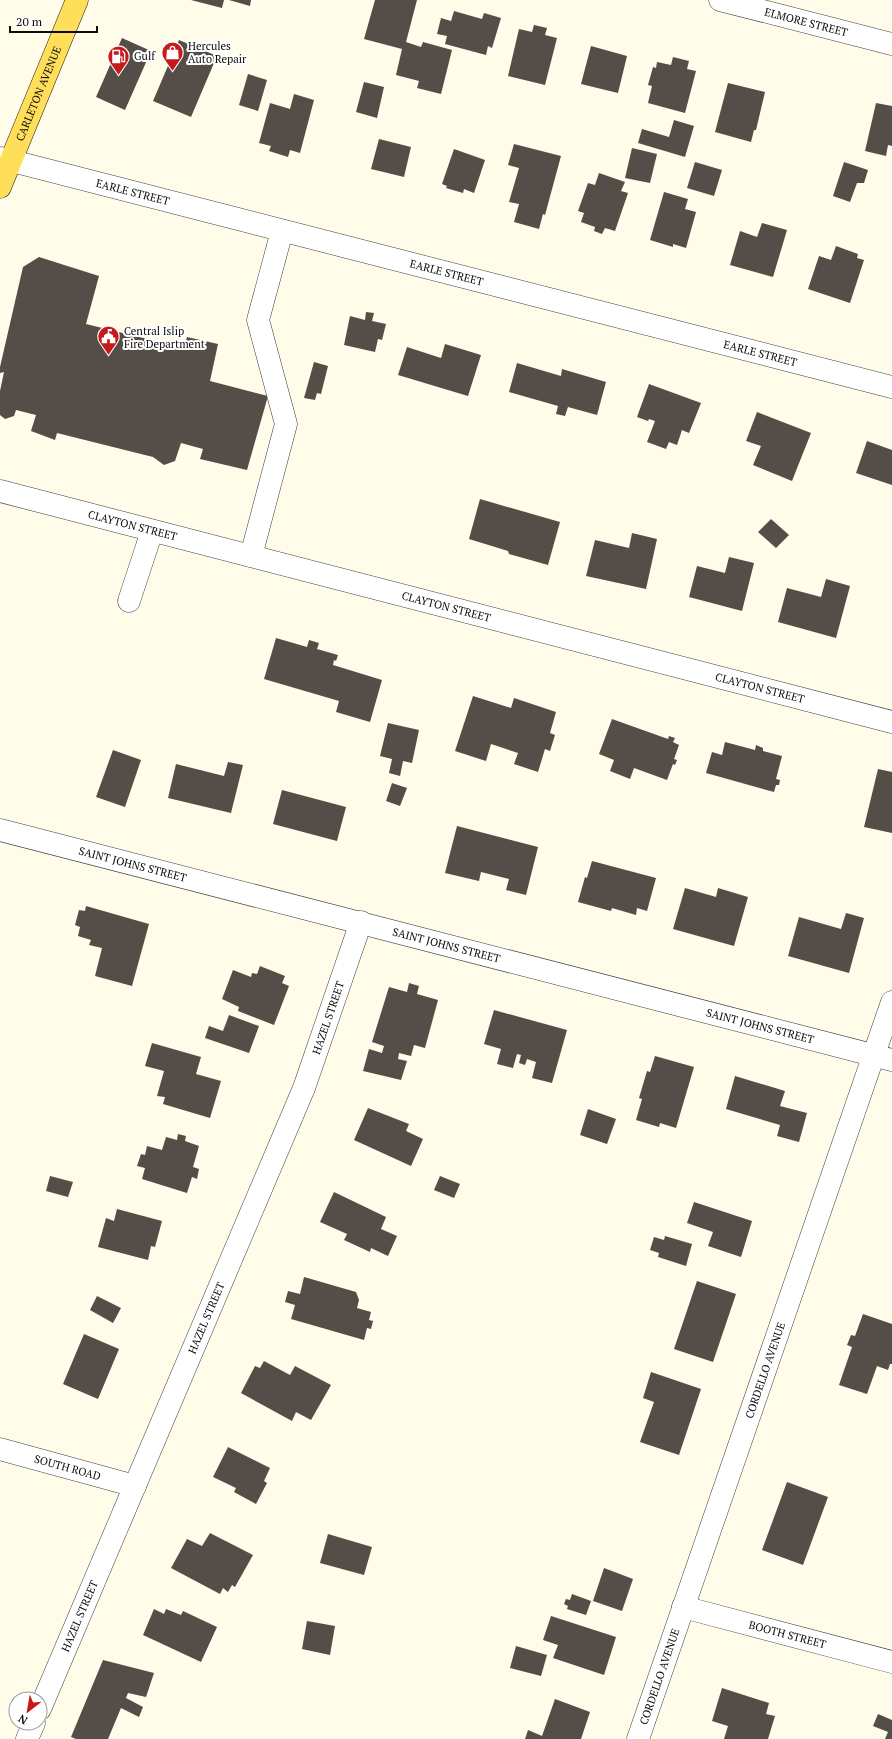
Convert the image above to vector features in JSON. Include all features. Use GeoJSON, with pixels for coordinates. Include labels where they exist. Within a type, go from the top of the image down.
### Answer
{"type":"FeatureCollection","features":[{"type":"Feature","properties":{"kind":"main road","name":"CARLETON AVENUE"},"geometry":{"type":"LineString","coordinates":[[0,187],[6,160],[77,0]]}},
{"type":"Feature","properties":{"kind":"street","name":"ELMORE STREET"},"geometry":{"type":"LineString","coordinates":[[720,0],[892,44]]}},
{"type":"Feature","properties":{"kind":"street","name":"EARLE STREET"},"geometry":{"type":"LineString","coordinates":[[6,160],[892,388]]}},
{"type":"Feature","properties":{"kind":"street"},"geometry":{"type":"LineString","coordinates":[[251,556],[286,424],[258,320],[282,231]]}},
{"type":"Feature","properties":{"kind":"street","name":"CLAYTON STREET"},"geometry":{"type":"LineString","coordinates":[[0,491],[892,722]]}},
{"type":"Feature","properties":{"kind":"street"},"geometry":{"type":"LineString","coordinates":[[129,601],[152,531]]}},
{"type":"Feature","properties":{"kind":"street","name":"SAINT JOHNS STREET"},"geometry":{"type":"LineString","coordinates":[[0,830],[883,1058]]}},
{"type":"Feature","properties":{"kind":"street","name":"HAZEL STREET"},"geometry":{"type":"LineString","coordinates":[[48,1691],[304,1088],[361,922]]}},
{"type":"Feature","properties":{"kind":"street","name":"CORDELLO AVENUE"},"geometry":{"type":"LineString","coordinates":[[638,1739],[683,1607],[883,1058],[892,1002]]}},
{"type":"Feature","properties":{"kind":"street","name":"SOUTH ROAD"},"geometry":{"type":"LineString","coordinates":[[0,1449],[135,1486]]}},
{"type":"Feature","properties":{"kind":"street","name":"BOOTH STREET"},"geometry":{"type":"LineString","coordinates":[[683,1607],[892,1662]]}},
{"type":"Feature","properties":{"kind":"building"},"geometry":{"type":"Polygon","coordinates":[[[191,0],[224,0],[222,8],[191,0]]]}},
{"type":"Feature","properties":{"kind":"building"},"geometry":{"type":"Polygon","coordinates":[[[229,0],[251,0],[250,6],[229,0]]]}},
{"type":"Feature","properties":{"kind":"building"},"geometry":{"type":"Polygon","coordinates":[[[375,0],[417,0],[406,42],[421,47],[423,42],[452,50],[441,94],[417,88],[419,81],[396,75],[402,49],[364,39],[375,0]]]}},
{"type":"Feature","properties":{"kind":"building"},"geometry":{"type":"Polygon","coordinates":[[[454,11],[482,19],[484,13],[501,18],[492,48],[488,46],[486,55],[445,44],[447,36],[437,34],[441,18],[451,21],[454,11]]]}},
{"type":"Feature","properties":{"kind":"building"},"geometry":{"type":"Polygon","coordinates":[[[534,25],[547,28],[545,35],[557,38],[545,85],[508,76],[519,29],[532,32],[534,25]]]}},
{"type":"Feature","properties":{"kind":"building"},"geometry":{"type":"Polygon","coordinates":[[[122,38],[151,51],[125,110],[96,97],[122,38]]]}},
{"type":"Feature","properties":{"kind":"building"},"geometry":{"type":"Polygon","coordinates":[[[179,40],[217,56],[191,117],[153,101],[179,40]]]}},
{"type":"Feature","properties":{"kind":"building"},"geometry":{"type":"Polygon","coordinates":[[[591,46],[627,56],[618,93],[581,84],[591,46]]]}},
{"type":"Feature","properties":{"kind":"building"},"geometry":{"type":"Polygon","coordinates":[[[673,57],[689,61],[687,69],[696,71],[685,113],[648,103],[652,86],[648,85],[653,67],[656,68],[657,62],[671,65],[673,57]]]}},
{"type":"Feature","properties":{"kind":"building"},"geometry":{"type":"Polygon","coordinates":[[[248,74],[267,80],[258,111],[239,105],[248,74]]]}},
{"type":"Feature","properties":{"kind":"building"},"geometry":{"type":"Polygon","coordinates":[[[364,82],[384,87],[377,118],[356,112],[364,82]]]}},
{"type":"Feature","properties":{"kind":"building"},"geometry":{"type":"Polygon","coordinates":[[[728,83],[765,92],[756,130],[754,130],[751,142],[715,132],[728,83]]]}},
{"type":"Feature","properties":{"kind":"building"},"geometry":{"type":"Polygon","coordinates":[[[294,94],[314,100],[300,153],[290,150],[288,157],[269,151],[271,146],[259,143],[270,103],[290,109],[294,94]]]}},
{"type":"Feature","properties":{"kind":"building"},"geometry":{"type":"Polygon","coordinates":[[[876,103],[892,106],[892,146],[888,145],[886,156],[865,151],[876,103]]]}},
{"type":"Feature","properties":{"kind":"building"},"geometry":{"type":"Polygon","coordinates":[[[674,120],[694,126],[685,157],[638,143],[642,129],[669,137],[674,120]]]}},
{"type":"Feature","properties":{"kind":"building"},"geometry":{"type":"Polygon","coordinates":[[[379,139],[411,147],[404,177],[371,169],[379,139]]]}},
{"type":"Feature","properties":{"kind":"building"},"geometry":{"type":"Polygon","coordinates":[[[514,144],[561,156],[545,215],[543,214],[539,229],[514,222],[519,204],[509,202],[519,168],[508,165],[514,144]]]}},
{"type":"Feature","properties":{"kind":"building"},"geometry":{"type":"Polygon","coordinates":[[[632,148],[657,154],[650,183],[625,178],[632,148]]]}},
{"type":"Feature","properties":{"kind":"building"},"geometry":{"type":"Polygon","coordinates":[[[454,149],[485,160],[474,193],[464,189],[463,193],[446,188],[447,186],[442,184],[454,149]]]}},
{"type":"Feature","properties":{"kind":"building"},"geometry":{"type":"Polygon","coordinates":[[[695,162],[722,170],[714,196],[687,188],[695,162]]]}},
{"type":"Feature","properties":{"kind":"building"},"geometry":{"type":"Polygon","coordinates":[[[844,162],[868,170],[864,183],[857,183],[850,202],[833,196],[844,162]]]}},
{"type":"Feature","properties":{"kind":"building"},"geometry":{"type":"Polygon","coordinates":[[[599,173],[625,182],[621,191],[628,193],[615,231],[605,228],[602,234],[594,231],[595,227],[581,222],[584,213],[578,211],[588,183],[595,185],[599,173]]]}},
{"type":"Feature","properties":{"kind":"building"},"geometry":{"type":"Polygon","coordinates":[[[664,192],[688,199],[685,209],[696,212],[686,248],[673,244],[673,247],[650,240],[664,192]]]}},
{"type":"Feature","properties":{"kind":"building"},"geometry":{"type":"Polygon","coordinates":[[[762,223],[787,230],[773,277],[730,265],[740,231],[757,237],[762,223]]]}},
{"type":"Feature","properties":{"kind":"building"},"geometry":{"type":"Polygon","coordinates":[[[836,246],[858,254],[857,258],[864,260],[850,303],[808,289],[819,256],[831,260],[836,246]]]}},
{"type":"Feature","properties":{"kind":"building","name":"Central Islip Fire Department"},"geometry":{"type":"Polygon","coordinates":[[[39,257],[99,276],[86,324],[184,348],[187,337],[218,344],[210,381],[268,396],[247,470],[200,459],[203,449],[181,443],[175,461],[164,465],[153,457],[57,433],[55,440],[31,431],[36,415],[16,410],[14,416],[5,419],[0,415],[0,391],[4,372],[0,373],[0,367],[23,267],[39,257]]]}},
{"type":"Feature","properties":{"kind":"building"},"geometry":{"type":"Polygon","coordinates":[[[366,312],[374,313],[372,321],[386,324],[382,340],[378,339],[375,352],[344,345],[350,316],[365,320],[366,312]]]}},
{"type":"Feature","properties":{"kind":"building"},"geometry":{"type":"Polygon","coordinates":[[[445,344],[481,355],[468,396],[398,375],[407,347],[441,358],[445,344]]]}},
{"type":"Feature","properties":{"kind":"building"},"geometry":{"type":"Polygon","coordinates":[[[314,362],[328,366],[321,394],[317,393],[315,400],[304,398],[314,362]]]}},
{"type":"Feature","properties":{"kind":"building"},"geometry":{"type":"Polygon","coordinates":[[[517,363],[561,376],[562,369],[606,382],[597,415],[568,407],[565,416],[556,414],[558,406],[509,392],[517,363]]]}},
{"type":"Feature","properties":{"kind":"building"},"geometry":{"type":"Polygon","coordinates":[[[649,384],[701,403],[689,433],[682,430],[677,445],[669,442],[666,449],[647,442],[655,421],[649,419],[648,421],[637,417],[649,384]]]}},
{"type":"Feature","properties":{"kind":"building"},"geometry":{"type":"Polygon","coordinates":[[[757,412],[811,433],[792,481],[753,465],[761,446],[746,441],[757,412]]]}},
{"type":"Feature","properties":{"kind":"building"},"geometry":{"type":"Polygon","coordinates":[[[867,441],[892,450],[892,485],[856,473],[867,441]]]}},
{"type":"Feature","properties":{"kind":"building"},"geometry":{"type":"Polygon","coordinates":[[[480,499],[560,522],[548,565],[509,554],[508,551],[469,539],[480,499]]]}},
{"type":"Feature","properties":{"kind":"building"},"geometry":{"type":"Polygon","coordinates":[[[771,519],[789,535],[776,548],[758,532],[771,519]]]}},
{"type":"Feature","properties":{"kind":"building"},"geometry":{"type":"Polygon","coordinates":[[[632,533],[657,539],[646,589],[586,576],[595,540],[629,548],[632,533]]]}},
{"type":"Feature","properties":{"kind":"building"},"geometry":{"type":"Polygon","coordinates":[[[729,557],[754,563],[742,611],[689,597],[697,566],[725,573],[729,557]]]}},
{"type":"Feature","properties":{"kind":"building"},"geometry":{"type":"Polygon","coordinates":[[[826,579],[850,586],[836,638],[778,622],[787,588],[821,597],[826,579]]]}},
{"type":"Feature","properties":{"kind":"building"},"geometry":{"type":"Polygon","coordinates":[[[276,638],[307,647],[309,640],[319,643],[317,649],[338,655],[336,661],[334,660],[333,665],[382,680],[370,722],[336,712],[339,701],[264,679],[276,638]]]}},
{"type":"Feature","properties":{"kind":"building"},"geometry":{"type":"Polygon","coordinates":[[[473,696],[511,708],[514,698],[556,712],[550,733],[555,735],[550,751],[545,749],[538,772],[514,764],[518,753],[491,744],[486,761],[455,751],[473,696]]]}},
{"type":"Feature","properties":{"kind":"building"},"geometry":{"type":"Polygon","coordinates":[[[612,719],[668,739],[669,736],[675,738],[673,742],[679,745],[674,759],[677,760],[675,765],[673,764],[667,780],[634,768],[630,779],[610,771],[614,760],[599,754],[612,719]]]}},
{"type":"Feature","properties":{"kind":"building"},"geometry":{"type":"Polygon","coordinates":[[[388,723],[419,730],[412,763],[403,761],[400,776],[389,773],[392,759],[380,756],[388,723]]]}},
{"type":"Feature","properties":{"kind":"building"},"geometry":{"type":"Polygon","coordinates":[[[725,742],[755,750],[756,745],[763,748],[763,751],[782,756],[776,779],[780,780],[779,785],[776,785],[774,792],[706,773],[712,752],[722,755],[725,742]]]}},
{"type":"Feature","properties":{"kind":"building"},"geometry":{"type":"Polygon","coordinates":[[[113,750],[141,760],[125,807],[96,797],[113,750]]]}},
{"type":"Feature","properties":{"kind":"building"},"geometry":{"type":"Polygon","coordinates":[[[228,762],[243,765],[231,813],[168,798],[176,764],[224,776],[228,762]]]}},
{"type":"Feature","properties":{"kind":"building"},"geometry":{"type":"Polygon","coordinates":[[[878,769],[892,772],[892,833],[864,827],[878,769]]]}},
{"type":"Feature","properties":{"kind":"building"},"geometry":{"type":"Polygon","coordinates":[[[392,783],[407,788],[400,806],[386,801],[392,783]]]}},
{"type":"Feature","properties":{"kind":"building"},"geometry":{"type":"Polygon","coordinates":[[[282,790],[346,807],[337,841],[273,824],[282,790]]]}},
{"type":"Feature","properties":{"kind":"building"},"geometry":{"type":"Polygon","coordinates":[[[457,826],[538,847],[526,895],[506,890],[509,879],[481,872],[479,881],[445,873],[457,826]]]}},
{"type":"Feature","properties":{"kind":"building"},"geometry":{"type":"Polygon","coordinates":[[[592,861],[656,878],[647,911],[637,908],[636,915],[612,908],[611,911],[578,902],[585,877],[587,878],[592,861]]]}},
{"type":"Feature","properties":{"kind":"building"},"geometry":{"type":"Polygon","coordinates":[[[685,888],[716,897],[718,888],[748,897],[734,946],[673,929],[685,888]]]}},
{"type":"Feature","properties":{"kind":"building"},"geometry":{"type":"Polygon","coordinates":[[[86,906],[149,924],[132,986],[95,976],[102,948],[89,945],[91,940],[78,936],[80,927],[75,925],[79,910],[85,911],[86,906]]]}},
{"type":"Feature","properties":{"kind":"building"},"geometry":{"type":"Polygon","coordinates":[[[846,913],[864,918],[849,973],[788,956],[799,917],[841,929],[846,913]]]}},
{"type":"Feature","properties":{"kind":"building"},"geometry":{"type":"Polygon","coordinates":[[[260,966],[285,976],[282,983],[289,986],[274,1025],[238,1011],[239,1007],[222,999],[233,970],[251,977],[252,973],[257,974],[260,966]]]}},
{"type":"Feature","properties":{"kind":"building"},"geometry":{"type":"Polygon","coordinates":[[[409,983],[419,986],[417,994],[438,1000],[425,1048],[414,1045],[411,1056],[399,1053],[398,1059],[407,1061],[401,1080],[363,1071],[369,1049],[382,1053],[384,1046],[372,1042],[389,987],[407,992],[409,983]]]}},
{"type":"Feature","properties":{"kind":"building"},"geometry":{"type":"Polygon","coordinates":[[[494,1010],[567,1030],[552,1083],[532,1078],[536,1062],[527,1059],[525,1065],[519,1063],[521,1055],[517,1054],[513,1068],[497,1064],[501,1049],[484,1044],[494,1010]]]}},
{"type":"Feature","properties":{"kind":"building"},"geometry":{"type":"Polygon","coordinates":[[[229,1015],[259,1026],[249,1053],[205,1038],[209,1026],[223,1031],[229,1015]]]}},
{"type":"Feature","properties":{"kind":"building"},"geometry":{"type":"Polygon","coordinates":[[[152,1043],[201,1057],[196,1074],[221,1081],[210,1118],[163,1104],[165,1097],[157,1096],[164,1071],[145,1066],[152,1043]]]}},
{"type":"Feature","properties":{"kind":"building"},"geometry":{"type":"Polygon","coordinates":[[[655,1056],[694,1067],[676,1128],[660,1123],[659,1127],[636,1120],[642,1099],[639,1098],[647,1071],[650,1072],[655,1056]]]}},
{"type":"Feature","properties":{"kind":"building"},"geometry":{"type":"Polygon","coordinates":[[[735,1076],[785,1091],[780,1106],[807,1113],[799,1142],[777,1136],[780,1125],[726,1109],[735,1076]]]}},
{"type":"Feature","properties":{"kind":"building"},"geometry":{"type":"Polygon","coordinates":[[[368,1108],[409,1124],[406,1131],[423,1139],[411,1166],[354,1140],[368,1108]]]}},
{"type":"Feature","properties":{"kind":"building"},"geometry":{"type":"Polygon","coordinates":[[[588,1109],[616,1119],[607,1144],[580,1135],[588,1109]]]}},
{"type":"Feature","properties":{"kind":"building"},"geometry":{"type":"Polygon","coordinates":[[[178,1134],[186,1136],[185,1141],[199,1146],[193,1167],[199,1169],[197,1179],[192,1177],[187,1193],[142,1179],[145,1168],[137,1166],[141,1154],[145,1155],[147,1146],[162,1150],[166,1137],[177,1140],[178,1134]]]}},
{"type":"Feature","properties":{"kind":"building"},"geometry":{"type":"Polygon","coordinates":[[[50,1176],[73,1182],[68,1197],[46,1191],[50,1176]]]}},
{"type":"Feature","properties":{"kind":"building"},"geometry":{"type":"Polygon","coordinates":[[[440,1176],[460,1184],[454,1198],[434,1190],[440,1176]]]}},
{"type":"Feature","properties":{"kind":"building"},"geometry":{"type":"Polygon","coordinates":[[[334,1192],[386,1217],[381,1229],[397,1236],[388,1256],[371,1248],[370,1252],[344,1240],[347,1234],[320,1222],[334,1192]]]}},
{"type":"Feature","properties":{"kind":"building"},"geometry":{"type":"Polygon","coordinates":[[[694,1202],[752,1221],[741,1257],[708,1246],[713,1232],[687,1223],[694,1202]]]}},
{"type":"Feature","properties":{"kind":"building"},"geometry":{"type":"Polygon","coordinates":[[[117,1209],[162,1221],[155,1247],[151,1246],[148,1260],[98,1247],[106,1218],[114,1221],[117,1209]]]}},
{"type":"Feature","properties":{"kind":"building"},"geometry":{"type":"Polygon","coordinates":[[[665,1236],[692,1244],[686,1266],[658,1257],[659,1253],[650,1250],[654,1237],[664,1240],[665,1236]]]}},
{"type":"Feature","properties":{"kind":"building"},"geometry":{"type":"Polygon","coordinates":[[[304,1277],[356,1292],[359,1300],[357,1308],[371,1312],[369,1320],[373,1321],[371,1329],[367,1328],[364,1340],[291,1319],[295,1305],[285,1302],[288,1291],[300,1294],[304,1277]]]}},
{"type":"Feature","properties":{"kind":"building"},"geometry":{"type":"Polygon","coordinates":[[[697,1281],[736,1294],[713,1362],[674,1349],[697,1281]]]}},
{"type":"Feature","properties":{"kind":"building"},"geometry":{"type":"Polygon","coordinates":[[[97,1296],[121,1308],[113,1323],[90,1310],[97,1296]]]}},
{"type":"Feature","properties":{"kind":"building"},"geometry":{"type":"Polygon","coordinates":[[[863,1314],[892,1324],[892,1364],[890,1364],[888,1370],[877,1366],[867,1394],[839,1385],[852,1347],[847,1345],[851,1335],[855,1336],[863,1314]]]}},
{"type":"Feature","properties":{"kind":"building"},"geometry":{"type":"Polygon","coordinates":[[[84,1334],[119,1349],[98,1399],[63,1384],[84,1334]]]}},
{"type":"Feature","properties":{"kind":"building"},"geometry":{"type":"Polygon","coordinates":[[[264,1361],[290,1375],[295,1366],[331,1385],[311,1420],[296,1412],[292,1421],[241,1393],[255,1366],[260,1368],[264,1361]]]}},
{"type":"Feature","properties":{"kind":"building"},"geometry":{"type":"Polygon","coordinates":[[[651,1372],[701,1389],[679,1455],[640,1442],[654,1402],[643,1398],[651,1372]]]}},
{"type":"Feature","properties":{"kind":"building"},"geometry":{"type":"Polygon","coordinates":[[[228,1447],[270,1468],[264,1481],[267,1483],[256,1504],[234,1492],[236,1488],[213,1477],[228,1447]]]}},
{"type":"Feature","properties":{"kind":"building"},"geometry":{"type":"Polygon","coordinates":[[[787,1482],[828,1497],[803,1565],[762,1550],[787,1482]]]}},
{"type":"Feature","properties":{"kind":"building"},"geometry":{"type":"Polygon","coordinates":[[[210,1533],[253,1555],[235,1587],[232,1585],[228,1592],[223,1588],[220,1594],[171,1568],[187,1539],[202,1546],[210,1533]]]}},
{"type":"Feature","properties":{"kind":"building"},"geometry":{"type":"Polygon","coordinates":[[[328,1534],[372,1547],[364,1575],[320,1563],[328,1534]]]}},
{"type":"Feature","properties":{"kind":"building"},"geometry":{"type":"Polygon","coordinates":[[[604,1568],[633,1579],[622,1611],[593,1601],[604,1568]]]}},
{"type":"Feature","properties":{"kind":"building"},"geometry":{"type":"Polygon","coordinates":[[[572,1594],[591,1601],[586,1615],[567,1609],[568,1606],[564,1604],[566,1599],[570,1600],[572,1594]]]}},
{"type":"Feature","properties":{"kind":"building"},"geometry":{"type":"Polygon","coordinates":[[[154,1609],[164,1614],[166,1609],[181,1615],[183,1611],[217,1627],[201,1662],[143,1635],[154,1609]]]}},
{"type":"Feature","properties":{"kind":"building"},"geometry":{"type":"Polygon","coordinates":[[[551,1616],[616,1637],[604,1675],[553,1658],[558,1645],[543,1640],[551,1616]]]}},
{"type":"Feature","properties":{"kind":"building"},"geometry":{"type":"Polygon","coordinates":[[[307,1621],[335,1626],[330,1655],[302,1649],[307,1621]]]}},
{"type":"Feature","properties":{"kind":"building"},"geometry":{"type":"Polygon","coordinates":[[[516,1646],[547,1655],[541,1676],[510,1668],[516,1646]]]}},
{"type":"Feature","properties":{"kind":"building"},"geometry":{"type":"Polygon","coordinates":[[[103,1660],[154,1673],[146,1697],[128,1693],[126,1698],[143,1707],[139,1717],[121,1708],[108,1739],[76,1739],[71,1737],[103,1660]]]}},
{"type":"Feature","properties":{"kind":"building"},"geometry":{"type":"Polygon","coordinates":[[[722,1688],[769,1703],[766,1714],[775,1716],[768,1739],[724,1739],[728,1726],[712,1721],[722,1688]]]}},
{"type":"Feature","properties":{"kind":"building"},"geometry":{"type":"Polygon","coordinates":[[[555,1699],[590,1712],[581,1739],[525,1739],[528,1730],[542,1736],[555,1699]]]}},
{"type":"Feature","properties":{"kind":"building"},"geometry":{"type":"Polygon","coordinates":[[[878,1714],[892,1720],[892,1739],[885,1739],[888,1732],[873,1726],[878,1714]]]}},
{"type":"Feature","properties":{"kind":"place","name":"Hercules Auto Repair"},"geometry":{"type":"Point","coordinates":[172,72]}},
{"type":"Feature","properties":{"kind":"place","name":"Gulf"},"geometry":{"type":"Point","coordinates":[119,76]}},
{"type":"Feature","properties":{"kind":"place","name":"Central Islip Fire Department"},"geometry":{"type":"Point","coordinates":[109,356]}}]}
